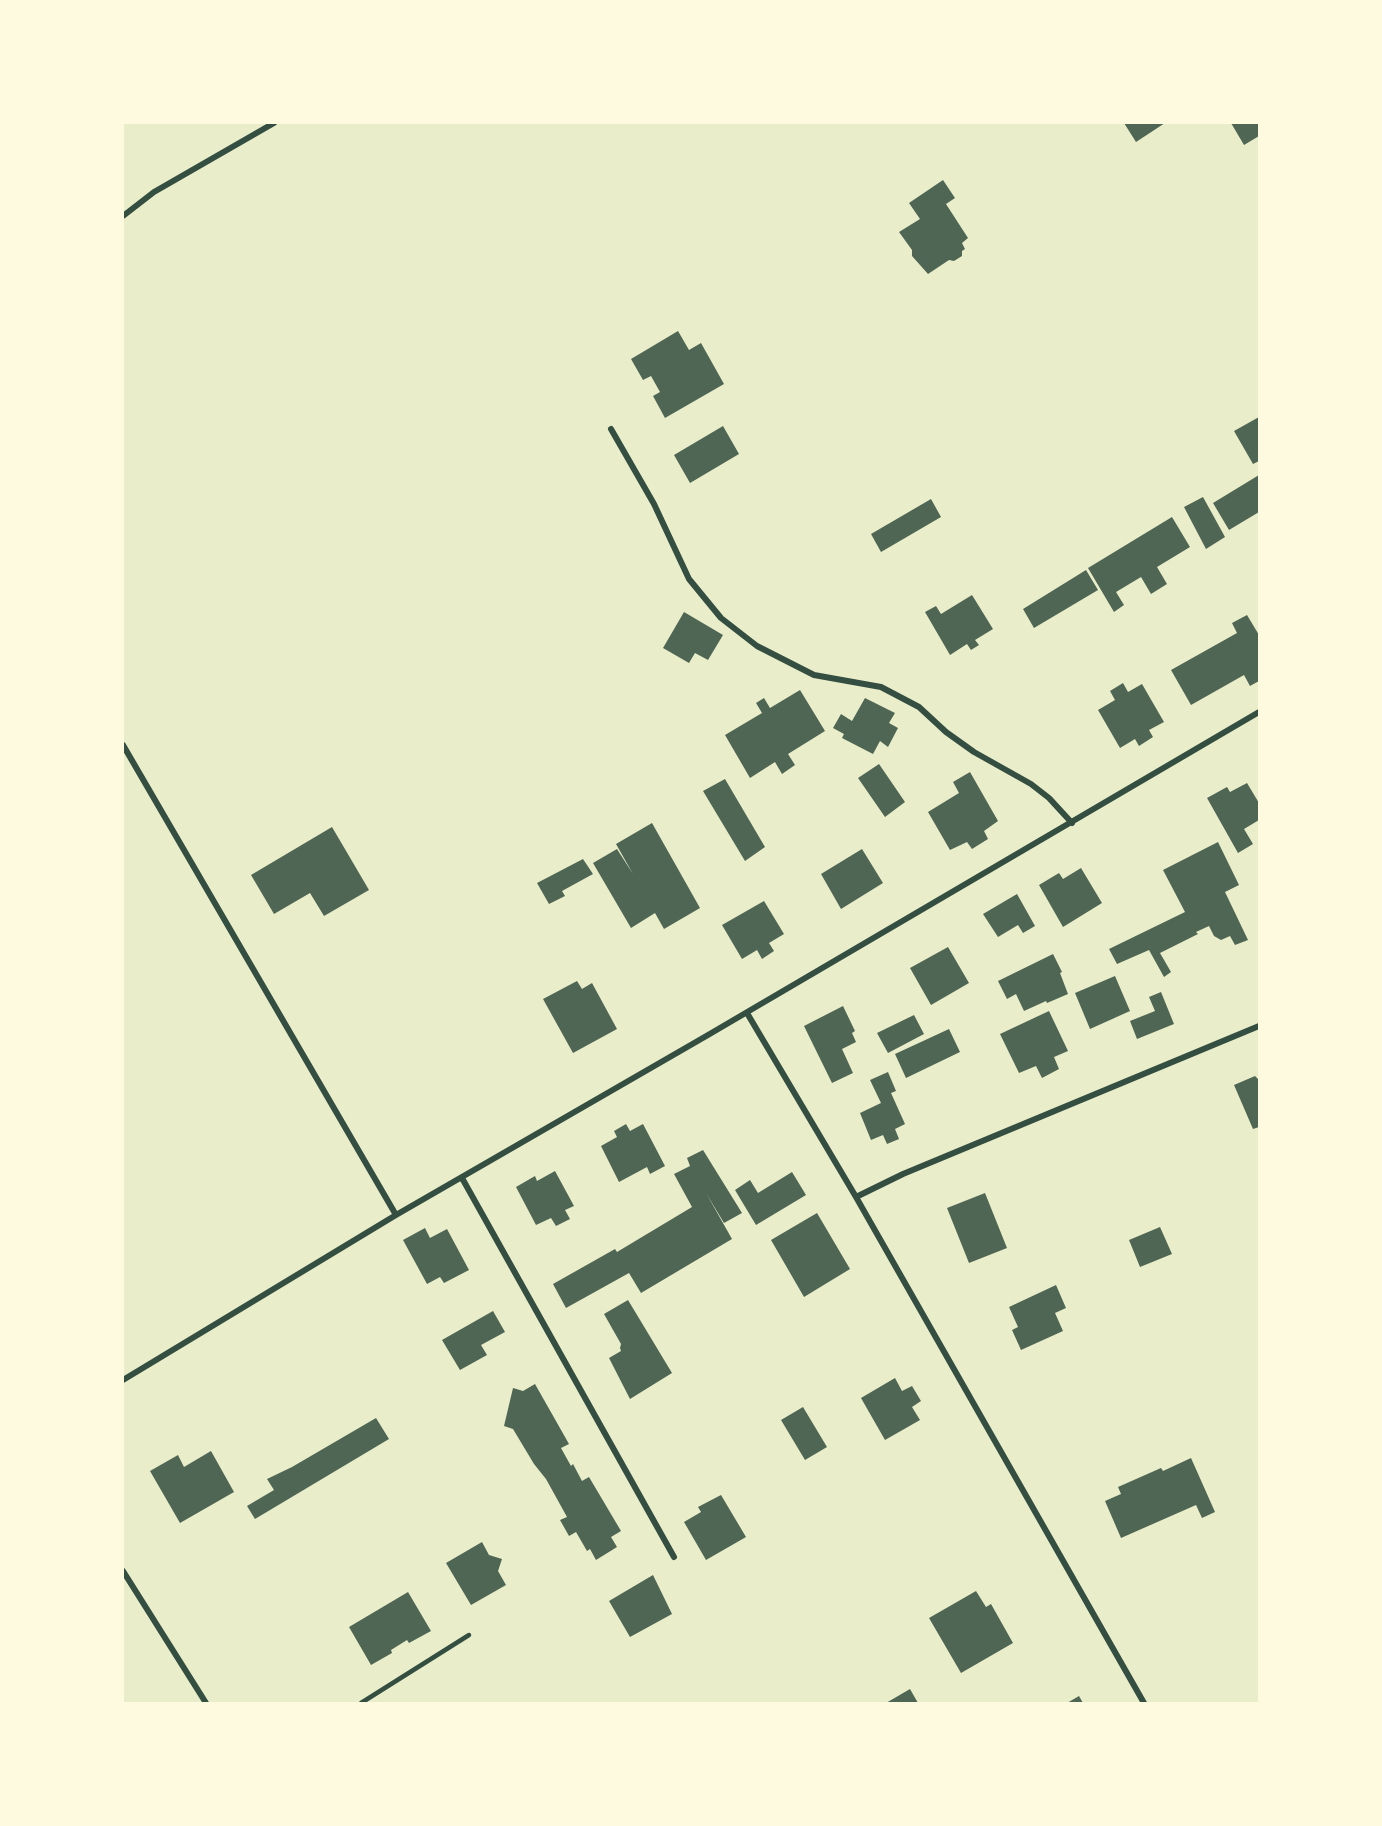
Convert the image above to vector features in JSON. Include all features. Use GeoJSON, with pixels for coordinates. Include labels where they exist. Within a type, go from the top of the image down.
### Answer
{"type":"FeatureCollection","features":[{"type":"Feature","properties":{"kind":"street"},"geometry":{"type":"LineString","coordinates":[[123,216],[154,192],[274,123]]}},
{"type":"Feature","properties":{"kind":"street"},"geometry":{"type":"LineString","coordinates":[[611,429],[654,504],[689,579],[722,618],[757,646],[814,675],[881,687],[920,707],[946,732],[974,752],[1031,784],[1049,798],[1072,823]]}},
{"type":"Feature","properties":{"kind":"street"},"geometry":{"type":"LineString","coordinates":[[123,1380],[396,1215],[1259,712]]}},
{"type":"Feature","properties":{"kind":"street"},"geometry":{"type":"LineString","coordinates":[[123,745],[396,1215]]}},
{"type":"Feature","properties":{"kind":"street"},"geometry":{"type":"LineString","coordinates":[[747,1012],[856,1197],[1144,1703]]}},
{"type":"Feature","properties":{"kind":"street"},"geometry":{"type":"LineString","coordinates":[[856,1197],[903,1174],[1259,1026]]}},
{"type":"Feature","properties":{"kind":"street"},"geometry":{"type":"LineString","coordinates":[[462,1178],[674,1557]]}},
{"type":"Feature","properties":{"kind":"street"},"geometry":{"type":"LineString","coordinates":[[123,1571],[206,1703]]}},
{"type":"Feature","properties":{"kind":"lane"},"geometry":{"type":"LineString","coordinates":[[361,1703],[469,1635]]}},
{"type":"Feature","properties":{"kind":"building"},"geometry":{"type":"Polygon","coordinates":[[[1124,123],[1165,123],[1136,142],[1124,123]]]}},
{"type":"Feature","properties":{"kind":"building"},"geometry":{"type":"Polygon","coordinates":[[[1231,123],[1259,123],[1259,136],[1244,145],[1231,123]]]}},
{"type":"Feature","properties":{"kind":"building"},"geometry":{"type":"Polygon","coordinates":[[[943,180],[955,198],[946,204],[968,238],[962,243],[965,249],[962,251],[962,256],[954,261],[949,260],[928,274],[912,256],[912,250],[899,232],[920,219],[909,203],[943,180]]]}},
{"type":"Feature","properties":{"kind":"building"},"geometry":{"type":"Polygon","coordinates":[[[678,331],[689,350],[701,343],[724,384],[665,418],[653,396],[660,392],[651,376],[643,380],[631,359],[678,331]]]}},
{"type":"Feature","properties":{"kind":"building"},"geometry":{"type":"Polygon","coordinates":[[[1259,417],[1259,461],[1253,464],[1234,431],[1259,417]]]}},
{"type":"Feature","properties":{"kind":"building"},"geometry":{"type":"Polygon","coordinates":[[[723,426],[739,454],[690,483],[674,455],[723,426]]]}},
{"type":"Feature","properties":{"kind":"building"},"geometry":{"type":"Polygon","coordinates":[[[1259,475],[1259,512],[1229,530],[1213,503],[1259,475]]]}},
{"type":"Feature","properties":{"kind":"building"},"geometry":{"type":"Polygon","coordinates":[[[1203,497],[1225,537],[1206,549],[1184,507],[1203,497]]]}},
{"type":"Feature","properties":{"kind":"building"},"geometry":{"type":"Polygon","coordinates":[[[931,499],[941,517],[881,552],[871,534],[931,499]]]}},
{"type":"Feature","properties":{"kind":"building"},"geometry":{"type":"Polygon","coordinates":[[[1172,517],[1190,547],[1157,567],[1167,584],[1151,594],[1141,577],[1116,592],[1124,605],[1114,612],[1088,568],[1172,517]]]}},
{"type":"Feature","properties":{"kind":"building"},"geometry":{"type":"Polygon","coordinates":[[[1086,570],[1098,590],[1034,628],[1023,609],[1086,570]]]}},
{"type":"Feature","properties":{"kind":"building"},"geometry":{"type":"Polygon","coordinates":[[[972,595],[993,629],[975,640],[979,645],[971,650],[967,644],[950,655],[925,612],[936,606],[941,614],[972,595]]]}},
{"type":"Feature","properties":{"kind":"building"},"geometry":{"type":"Polygon","coordinates":[[[684,612],[723,635],[708,660],[695,653],[689,663],[663,648],[684,612]]]}},
{"type":"Feature","properties":{"kind":"building"},"geometry":{"type":"Polygon","coordinates":[[[1247,615],[1259,635],[1259,681],[1250,686],[1244,675],[1191,705],[1171,670],[1237,633],[1232,623],[1247,615]]]}},
{"type":"Feature","properties":{"kind":"building"},"geometry":{"type":"Polygon","coordinates":[[[1123,683],[1128,692],[1142,684],[1164,722],[1149,730],[1153,737],[1139,746],[1135,739],[1120,748],[1098,710],[1115,700],[1110,691],[1123,683]]]}},
{"type":"Feature","properties":{"kind":"building"},"geometry":{"type":"Polygon","coordinates":[[[800,690],[825,731],[788,754],[795,765],[782,774],[775,762],[750,778],[725,735],[762,713],[756,703],[764,698],[770,708],[800,690]]]}},
{"type":"Feature","properties":{"kind":"building"},"geometry":{"type":"Polygon","coordinates":[[[865,698],[895,713],[889,723],[898,728],[888,747],[880,741],[873,754],[842,738],[844,734],[833,728],[841,714],[852,721],[865,698]]]}},
{"type":"Feature","properties":{"kind":"building"},"geometry":{"type":"Polygon","coordinates":[[[879,764],[905,802],[885,817],[858,778],[879,764]]]}},
{"type":"Feature","properties":{"kind":"building"},"geometry":{"type":"Polygon","coordinates":[[[970,772],[998,821],[984,831],[988,839],[972,849],[967,842],[950,850],[928,812],[959,793],[953,782],[970,772]]]}},
{"type":"Feature","properties":{"kind":"building"},"geometry":{"type":"Polygon","coordinates":[[[725,779],[765,847],[745,861],[703,791],[725,779]]]}},
{"type":"Feature","properties":{"kind":"building"},"geometry":{"type":"Polygon","coordinates":[[[1247,783],[1259,803],[1259,820],[1244,829],[1253,844],[1238,853],[1207,798],[1227,787],[1230,792],[1247,783]]]}},
{"type":"Feature","properties":{"kind":"building"},"geometry":{"type":"Polygon","coordinates":[[[652,823],[700,908],[664,929],[655,913],[631,928],[593,863],[617,849],[633,874],[616,844],[652,823]]]}},
{"type":"Feature","properties":{"kind":"building"},"geometry":{"type":"Polygon","coordinates":[[[332,827],[369,890],[324,916],[310,893],[274,914],[251,875],[332,827]]]}},
{"type":"Feature","properties":{"kind":"building"},"geometry":{"type":"Polygon","coordinates":[[[1218,842],[1239,885],[1225,892],[1248,940],[1235,945],[1230,936],[1221,940],[1214,936],[1209,926],[1160,953],[1171,972],[1164,977],[1149,950],[1117,964],[1109,949],[1185,912],[1163,870],[1218,842]]]}},
{"type":"Feature","properties":{"kind":"building"},"geometry":{"type":"Polygon","coordinates":[[[862,849],[883,883],[841,909],[821,874],[862,849]]]}},
{"type":"Feature","properties":{"kind":"building"},"geometry":{"type":"Polygon","coordinates":[[[583,859],[593,874],[562,891],[565,896],[549,904],[537,883],[583,859]]]}},
{"type":"Feature","properties":{"kind":"building"},"geometry":{"type":"Polygon","coordinates":[[[1081,868],[1102,903],[1063,927],[1039,885],[1059,873],[1063,879],[1081,868]]]}},
{"type":"Feature","properties":{"kind":"building"},"geometry":{"type":"Polygon","coordinates":[[[1017,894],[1035,926],[1023,933],[1018,925],[998,937],[983,914],[1017,894]]]}},
{"type":"Feature","properties":{"kind":"building"},"geometry":{"type":"Polygon","coordinates":[[[764,901],[784,934],[769,943],[774,951],[762,959],[757,950],[742,959],[722,925],[764,901]]]}},
{"type":"Feature","properties":{"kind":"building"},"geometry":{"type":"Polygon","coordinates":[[[948,947],[969,983],[931,1005],[910,968],[948,947]]]}},
{"type":"Feature","properties":{"kind":"building"},"geometry":{"type":"Polygon","coordinates":[[[1053,954],[1062,972],[1060,973],[1068,994],[1024,1011],[1016,994],[1007,999],[998,981],[1053,954]]]}},
{"type":"Feature","properties":{"kind":"building"},"geometry":{"type":"Polygon","coordinates":[[[1115,976],[1130,1011],[1090,1029],[1075,993],[1115,976]]]}},
{"type":"Feature","properties":{"kind":"building"},"geometry":{"type":"Polygon","coordinates":[[[577,981],[582,989],[592,983],[617,1029],[573,1053],[543,999],[577,981]]]}},
{"type":"Feature","properties":{"kind":"building"},"geometry":{"type":"Polygon","coordinates":[[[1161,992],[1174,1024],[1137,1039],[1130,1021],[1155,1011],[1149,997],[1161,992]]]}},
{"type":"Feature","properties":{"kind":"building"},"geometry":{"type":"Polygon","coordinates":[[[843,1006],[855,1031],[852,1033],[856,1042],[842,1049],[853,1073],[832,1083],[804,1026],[843,1006]]]}},
{"type":"Feature","properties":{"kind":"building"},"geometry":{"type":"Polygon","coordinates":[[[1049,1011],[1068,1051],[1054,1057],[1059,1069],[1042,1078],[1036,1066],[1019,1073],[1000,1034],[1049,1011]]]}},
{"type":"Feature","properties":{"kind":"building"},"geometry":{"type":"Polygon","coordinates":[[[914,1015],[924,1034],[888,1053],[877,1033],[914,1015]]]}},
{"type":"Feature","properties":{"kind":"building"},"geometry":{"type":"Polygon","coordinates":[[[949,1029],[960,1052],[906,1078],[895,1054],[949,1029]]]}},
{"type":"Feature","properties":{"kind":"building"},"geometry":{"type":"Polygon","coordinates":[[[888,1072],[896,1091],[891,1093],[905,1124],[895,1129],[899,1139],[887,1144],[883,1135],[871,1140],[860,1113],[881,1103],[870,1080],[888,1072]]]}},
{"type":"Feature","properties":{"kind":"building"},"geometry":{"type":"Polygon","coordinates":[[[1255,1076],[1259,1080],[1259,1127],[1253,1129],[1234,1085],[1255,1076]]]}},
{"type":"Feature","properties":{"kind":"building"},"geometry":{"type":"Polygon","coordinates":[[[626,1124],[630,1131],[643,1124],[665,1166],[650,1174],[647,1167],[619,1182],[601,1146],[617,1137],[614,1131],[626,1124]]]}},
{"type":"Feature","properties":{"kind":"building"},"geometry":{"type":"Polygon","coordinates":[[[703,1150],[742,1213],[724,1223],[706,1193],[732,1239],[641,1293],[629,1273],[566,1308],[553,1284],[615,1249],[617,1252],[692,1207],[674,1174],[690,1166],[687,1158],[703,1150]]]}},
{"type":"Feature","properties":{"kind":"building"},"geometry":{"type":"Polygon","coordinates":[[[555,1171],[574,1206],[565,1210],[570,1219],[556,1226],[551,1218],[536,1225],[516,1187],[535,1176],[537,1181],[555,1171]]]}},
{"type":"Feature","properties":{"kind":"building"},"geometry":{"type":"Polygon","coordinates":[[[792,1172],[806,1195],[756,1225],[735,1190],[750,1180],[758,1193],[792,1172]]]}},
{"type":"Feature","properties":{"kind":"building"},"geometry":{"type":"Polygon","coordinates":[[[985,1193],[1007,1248],[969,1263],[947,1208],[985,1193]]]}},
{"type":"Feature","properties":{"kind":"building"},"geometry":{"type":"Polygon","coordinates":[[[817,1213],[850,1269],[804,1297],[771,1240],[817,1213]]]}},
{"type":"Feature","properties":{"kind":"building"},"geometry":{"type":"Polygon","coordinates":[[[1160,1227],[1172,1254],[1140,1267],[1129,1240],[1160,1227]]]}},
{"type":"Feature","properties":{"kind":"building"},"geometry":{"type":"Polygon","coordinates":[[[425,1228],[430,1238],[447,1229],[469,1270],[444,1283],[440,1277],[427,1284],[403,1240],[425,1228]]]}},
{"type":"Feature","properties":{"kind":"building"},"geometry":{"type":"Polygon","coordinates":[[[1056,1285],[1066,1308],[1055,1313],[1063,1331],[1021,1350],[1012,1330],[1018,1327],[1009,1307],[1056,1285]]]}},
{"type":"Feature","properties":{"kind":"building"},"geometry":{"type":"Polygon","coordinates":[[[628,1300],[672,1373],[630,1399],[609,1358],[621,1351],[621,1344],[604,1314],[628,1300]]]}},
{"type":"Feature","properties":{"kind":"building"},"geometry":{"type":"Polygon","coordinates":[[[493,1311],[505,1332],[481,1345],[487,1355],[460,1370],[442,1340],[493,1311]]]}},
{"type":"Feature","properties":{"kind":"building"},"geometry":{"type":"Polygon","coordinates":[[[895,1378],[902,1391],[912,1386],[921,1401],[912,1407],[920,1420],[885,1440],[861,1398],[895,1378]]]}},
{"type":"Feature","properties":{"kind":"building"},"geometry":{"type":"Polygon","coordinates":[[[535,1384],[569,1444],[561,1448],[571,1466],[573,1464],[582,1481],[589,1477],[621,1531],[611,1537],[617,1547],[596,1560],[590,1549],[587,1551],[576,1532],[569,1536],[560,1520],[567,1517],[546,1479],[513,1429],[504,1426],[513,1388],[523,1391],[535,1384]]]}},
{"type":"Feature","properties":{"kind":"building"},"geometry":{"type":"Polygon","coordinates":[[[803,1407],[827,1447],[805,1460],[781,1420],[803,1407]]]}},
{"type":"Feature","properties":{"kind":"building"},"geometry":{"type":"Polygon","coordinates":[[[376,1418],[389,1439],[255,1519],[247,1506],[274,1490],[267,1479],[376,1418]]]}},
{"type":"Feature","properties":{"kind":"building"},"geometry":{"type":"Polygon","coordinates":[[[211,1451],[234,1492],[180,1523],[150,1471],[178,1455],[184,1467],[211,1451]]]}},
{"type":"Feature","properties":{"kind":"building"},"geometry":{"type":"Polygon","coordinates":[[[1191,1458],[1215,1512],[1202,1518],[1196,1505],[1121,1538],[1105,1501],[1121,1494],[1118,1487],[1191,1458]]]}},
{"type":"Feature","properties":{"kind":"building"},"geometry":{"type":"Polygon","coordinates":[[[721,1495],[746,1537],[706,1560],[684,1522],[701,1512],[698,1507],[721,1495]]]}},
{"type":"Feature","properties":{"kind":"building"},"geometry":{"type":"Polygon","coordinates":[[[482,1542],[489,1555],[502,1559],[498,1571],[506,1585],[471,1605],[446,1563],[482,1542]]]}},
{"type":"Feature","properties":{"kind":"building"},"geometry":{"type":"Polygon","coordinates":[[[653,1575],[672,1614],[630,1637],[609,1601],[653,1575]]]}},
{"type":"Feature","properties":{"kind":"building"},"geometry":{"type":"Polygon","coordinates":[[[976,1591],[986,1607],[991,1604],[1013,1643],[961,1673],[929,1618],[976,1591]]]}},
{"type":"Feature","properties":{"kind":"building"},"geometry":{"type":"Polygon","coordinates":[[[408,1592],[431,1631],[409,1643],[407,1640],[391,1650],[392,1653],[371,1665],[349,1627],[408,1592]]]}},
{"type":"Feature","properties":{"kind":"building"},"geometry":{"type":"Polygon","coordinates":[[[910,1689],[918,1703],[886,1703],[910,1689]]]}},
{"type":"Feature","properties":{"kind":"building"},"geometry":{"type":"Polygon","coordinates":[[[1079,1696],[1083,1703],[1067,1703],[1079,1696]]]}}]}
